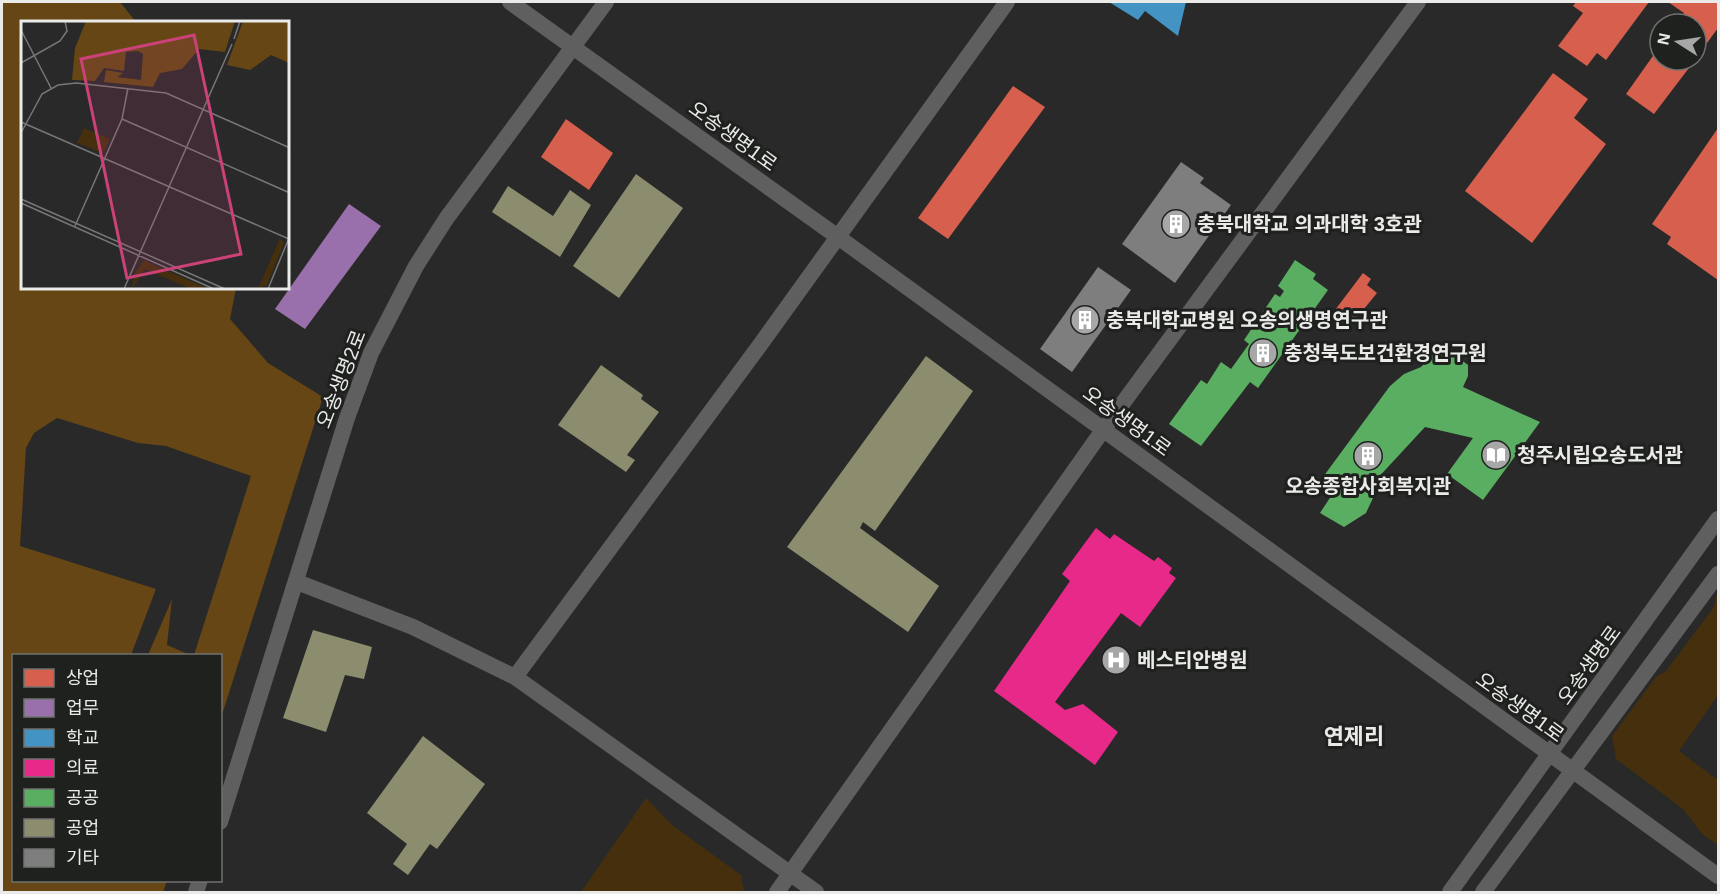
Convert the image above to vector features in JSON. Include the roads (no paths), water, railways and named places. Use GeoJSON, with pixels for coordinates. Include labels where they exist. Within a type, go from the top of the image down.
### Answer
{"type":"FeatureCollection","features":[{"type":"Feature","properties":{"kind":"street","name":"오송생명1로"},"geometry":{"type":"LineString","coordinates":[[510,2],[1719,876]]}},
{"type":"Feature","properties":{"kind":"street","name":"오송생명2로"},"geometry":{"type":"LineString","coordinates":[[222,816],[347,418],[371,352],[392,310],[446,219],[606,2]]}},
{"type":"Feature","properties":{"kind":"street"},"geometry":{"type":"LineString","coordinates":[[515,677],[838,237],[1007,2]]}},
{"type":"Feature","properties":{"kind":"street"},"geometry":{"type":"LineString","coordinates":[[777,892],[1103,430],[1418,2]]}},
{"type":"Feature","properties":{"kind":"street","name":"오송생명로"},"geometry":{"type":"LineString","coordinates":[[1450,892],[1719,519]]}},
{"type":"Feature","properties":{"kind":"street"},"geometry":{"type":"LineString","coordinates":[[1484,892],[1719,574]]}},
{"type":"Feature","properties":{"kind":"street"},"geometry":{"type":"LineString","coordinates":[[297,582],[413,627],[515,677],[816,892]]}},
{"type":"Feature","properties":{"kind":"place","name":"충북대학교 의과대학 3호관"},"geometry":{"type":"Point","coordinates":[1176,224]}},
{"type":"Feature","properties":{"kind":"place","name":"충북대학교병원 오송의생명연구관"},"geometry":{"type":"Point","coordinates":[1085,320]}},
{"type":"Feature","properties":{"kind":"place","name":"충청북도보건환경연구원"},"geometry":{"type":"Point","coordinates":[1263,353]}},
{"type":"Feature","properties":{"kind":"place","name":"청주시립오송도서관"},"geometry":{"type":"Point","coordinates":[1496,455]}},
{"type":"Feature","properties":{"kind":"place","name":"오송종합사회복지관"},"geometry":{"type":"Point","coordinates":[1368,456]}},
{"type":"Feature","properties":{"kind":"place","name":"베스티안병원"},"geometry":{"type":"Point","coordinates":[1116,660]}},
{"type":"Feature","properties":{"kind":"district","name":"연제리"},"geometry":{"type":"Point","coordinates":[1354,736]}}]}
